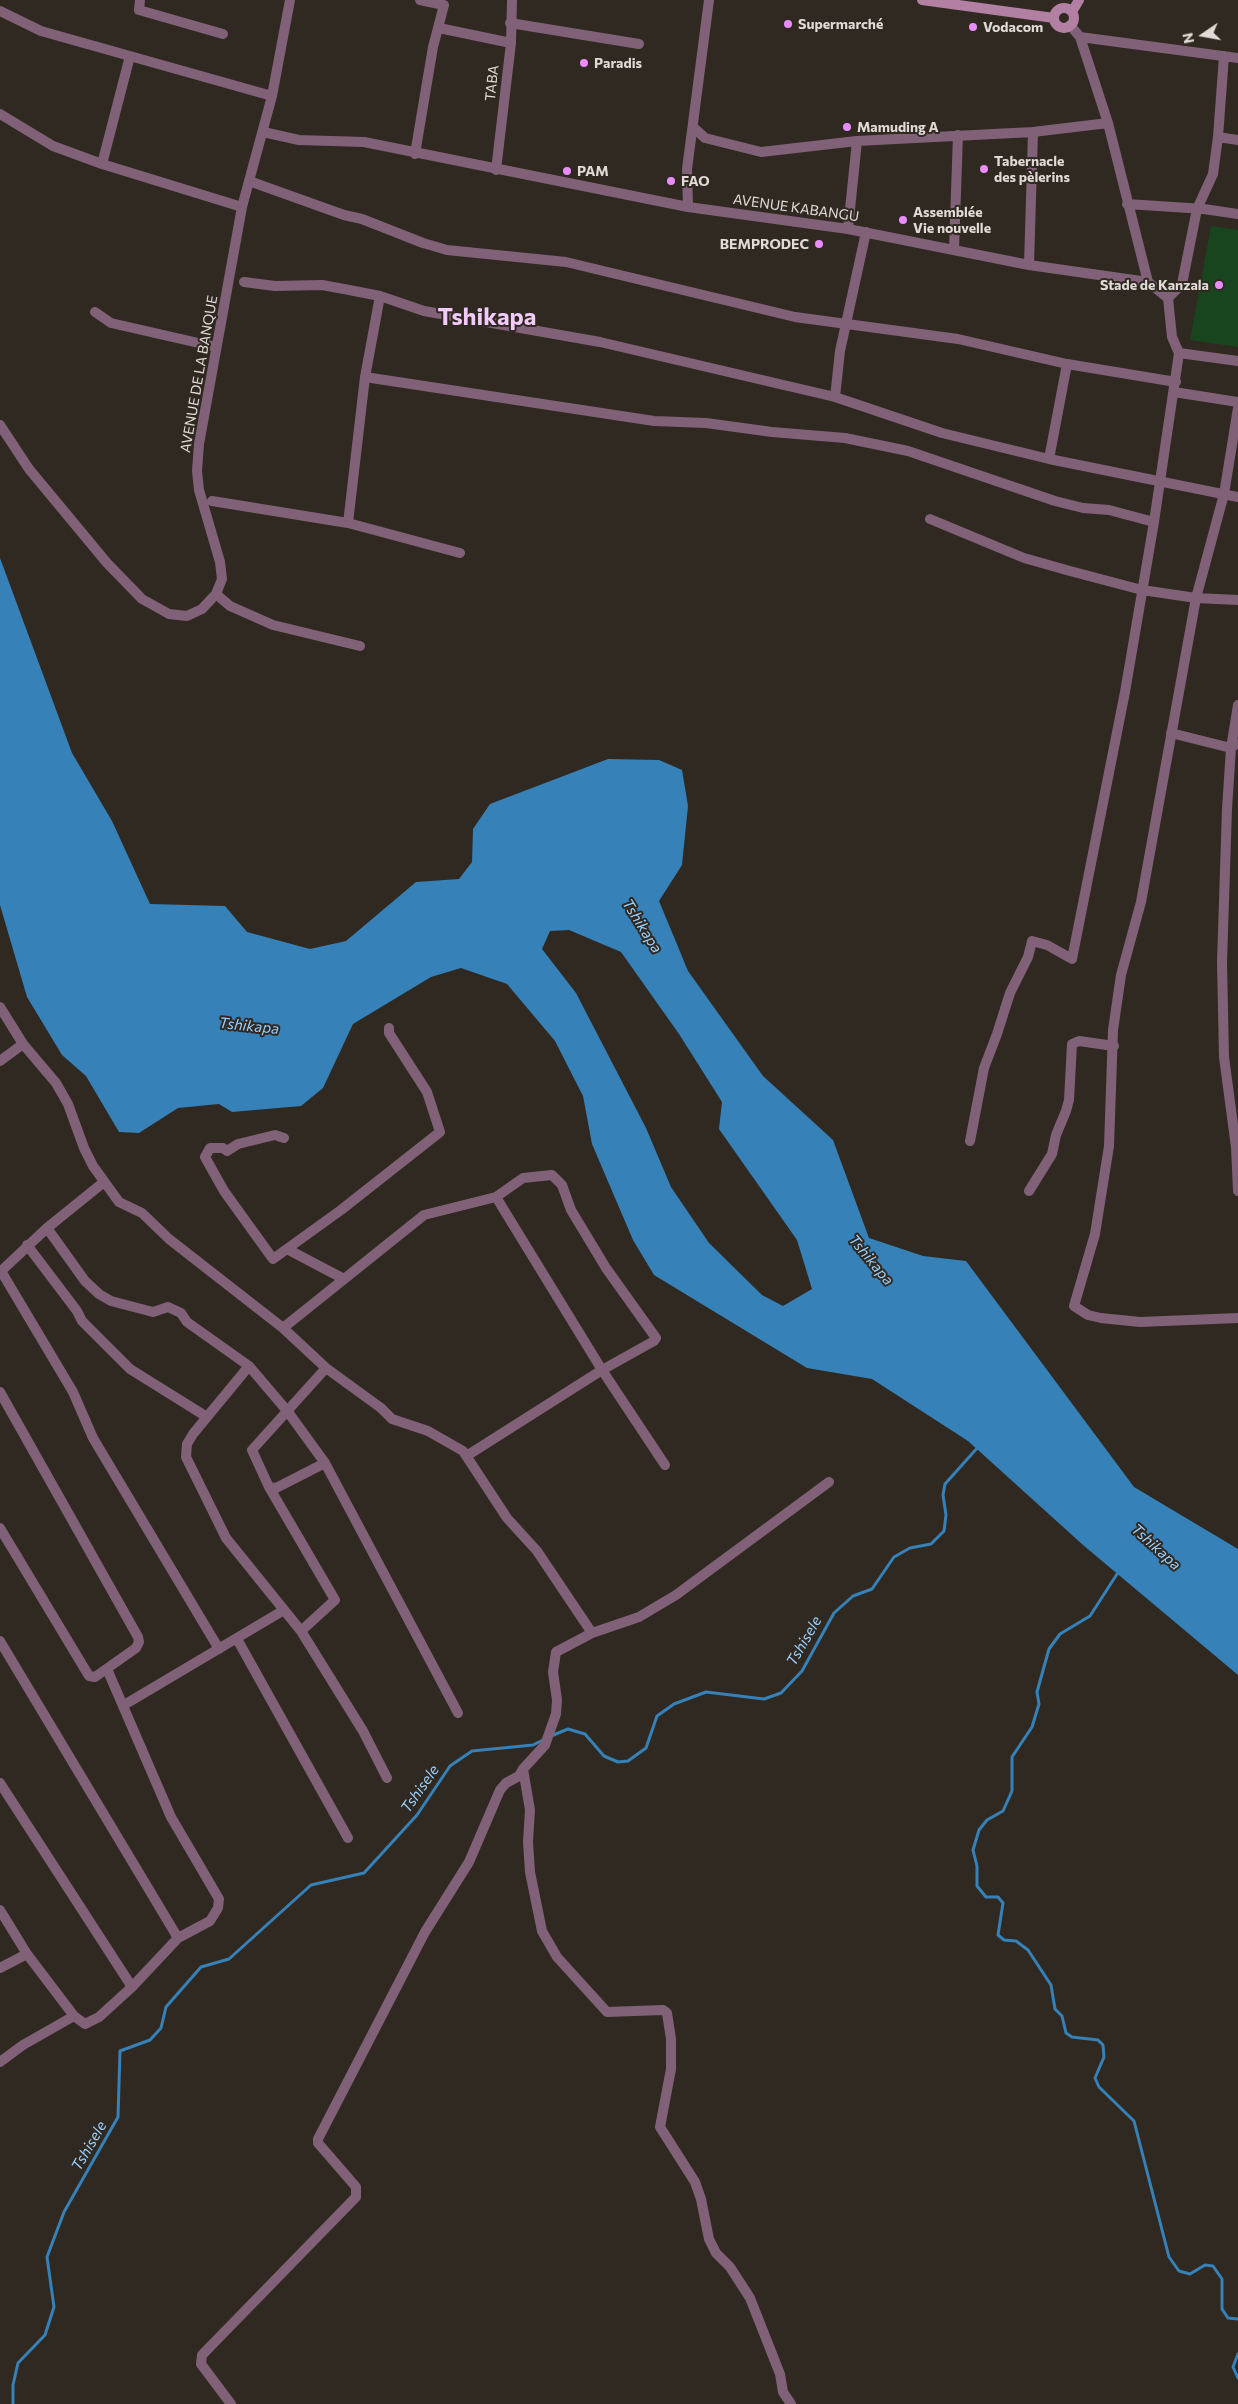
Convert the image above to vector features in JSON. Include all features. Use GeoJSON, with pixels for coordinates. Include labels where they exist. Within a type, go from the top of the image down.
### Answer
{"type":"FeatureCollection","features":[{"type":"Feature","properties":{"kind":"main road"},"geometry":{"type":"LineString","coordinates":[[922,0],[1054,18]]}},
{"type":"Feature","properties":{"kind":"main road"},"geometry":{"type":"LineString","coordinates":[[1054,18],[1058,26],[1066,28],[1073,22],[1072,12],[1079,0]]}},
{"type":"Feature","properties":{"kind":"main road"},"geometry":{"type":"LineString","coordinates":[[1054,18],[1059,10],[1063,9],[1072,12]]}},
{"type":"Feature","properties":{"kind":"street"},"geometry":{"type":"LineString","coordinates":[[140,0],[139,10],[223,34]]}},
{"type":"Feature","properties":{"kind":"street","name":"AVENUE DE LA BANQUE"},"geometry":{"type":"LineString","coordinates":[[216,594],[222,579],[220,562],[198,490],[197,471],[216,347],[231,280],[242,207],[272,96],[290,0]]}},
{"type":"Feature","properties":{"kind":"street"},"geometry":{"type":"LineString","coordinates":[[414,154],[433,47],[444,5],[420,0]]}},
{"type":"Feature","properties":{"kind":"street","name":"TABA"},"geometry":{"type":"LineString","coordinates":[[496,170],[511,43],[512,0]]}},
{"type":"Feature","properties":{"kind":"street"},"geometry":{"type":"LineString","coordinates":[[688,207],[687,169],[709,0]]}},
{"type":"Feature","properties":{"kind":"street"},"geometry":{"type":"LineString","coordinates":[[0,11],[41,31],[272,96]]}},
{"type":"Feature","properties":{"kind":"street"},"geometry":{"type":"LineString","coordinates":[[510,23],[639,44]]}},
{"type":"Feature","properties":{"kind":"street"},"geometry":{"type":"LineString","coordinates":[[970,1140],[984,1068],[1010,993],[1028,957],[1032,941],[1047,944],[1072,959],[1109,778],[1154,522],[1175,387],[1178,353],[1172,337],[1168,298],[1148,282],[1108,123],[1080,37],[1070,25]]}},
{"type":"Feature","properties":{"kind":"street"},"geometry":{"type":"LineString","coordinates":[[439,28],[511,43]]}},
{"type":"Feature","properties":{"kind":"street"},"geometry":{"type":"LineString","coordinates":[[1080,37],[1238,58]]}},
{"type":"Feature","properties":{"kind":"street"},"geometry":{"type":"LineString","coordinates":[[102,164],[130,56]]}},
{"type":"Feature","properties":{"kind":"street"},"geometry":{"type":"LineString","coordinates":[[1168,298],[1182,284],[1197,209],[1213,174],[1218,137],[1224,56]]}},
{"type":"Feature","properties":{"kind":"street"},"geometry":{"type":"LineString","coordinates":[[0,114],[53,146],[102,164],[242,207]]}},
{"type":"Feature","properties":{"kind":"street"},"geometry":{"type":"LineString","coordinates":[[693,127],[705,138],[761,152],[857,141],[1033,132],[1108,123]]}},
{"type":"Feature","properties":{"kind":"street","name":"AVENUE KABANGU"},"geometry":{"type":"LineString","coordinates":[[263,132],[298,140],[364,142],[414,154],[688,207],[848,229],[1029,265],[1148,282]]}},
{"type":"Feature","properties":{"kind":"street"},"geometry":{"type":"LineString","coordinates":[[1029,265],[1033,132]]}},
{"type":"Feature","properties":{"kind":"street"},"geometry":{"type":"LineString","coordinates":[[954,249],[958,135]]}},
{"type":"Feature","properties":{"kind":"street"},"geometry":{"type":"LineString","coordinates":[[1218,137],[1238,140]]}},
{"type":"Feature","properties":{"kind":"street"},"geometry":{"type":"LineString","coordinates":[[848,229],[857,141]]}},
{"type":"Feature","properties":{"kind":"street"},"geometry":{"type":"LineString","coordinates":[[249,180],[344,215],[362,219],[423,244],[447,250],[566,262],[795,316],[958,339],[1238,402]]}},
{"type":"Feature","properties":{"kind":"street"},"geometry":{"type":"LineString","coordinates":[[1127,204],[1238,214]]}},
{"type":"Feature","properties":{"kind":"street"},"geometry":{"type":"LineString","coordinates":[[835,397],[840,351],[866,232]]}},
{"type":"Feature","properties":{"kind":"street"},"geometry":{"type":"LineString","coordinates":[[244,282],[275,286],[322,285],[380,296],[424,311],[600,342],[835,397],[942,433],[1049,459],[1238,497]]}},
{"type":"Feature","properties":{"kind":"street"},"geometry":{"type":"LineString","coordinates":[[348,523],[365,377],[380,296]]}},
{"type":"Feature","properties":{"kind":"street"},"geometry":{"type":"LineString","coordinates":[[95,312],[111,323],[216,347]]}},
{"type":"Feature","properties":{"kind":"street"},"geometry":{"type":"LineString","coordinates":[[1178,353],[1238,361]]}},
{"type":"Feature","properties":{"kind":"street"},"geometry":{"type":"LineString","coordinates":[[1049,459],[1067,364]]}},
{"type":"Feature","properties":{"kind":"street"},"geometry":{"type":"LineString","coordinates":[[365,377],[654,421],[706,424],[845,438],[908,451],[1055,501],[1083,508],[1109,510],[1154,522]]}},
{"type":"Feature","properties":{"kind":"street"},"geometry":{"type":"LineString","coordinates":[[1238,408],[1224,494],[1196,598],[1141,902],[1121,976],[1113,1030],[1110,1146],[1095,1234],[1074,1306],[1088,1315],[1140,1322],[1238,1318]]}},
{"type":"Feature","properties":{"kind":"street"},"geometry":{"type":"LineString","coordinates":[[0,425],[29,469],[107,563],[142,599],[169,614],[187,616],[202,609],[216,594],[230,606],[273,625],[360,646]]}},
{"type":"Feature","properties":{"kind":"street"},"geometry":{"type":"LineString","coordinates":[[212,501],[348,523],[460,553]]}},
{"type":"Feature","properties":{"kind":"street"},"geometry":{"type":"LineString","coordinates":[[930,519],[1024,558],[1142,590],[1196,598],[1238,600]]}},
{"type":"Feature","properties":{"kind":"street"},"geometry":{"type":"LineString","coordinates":[[1238,705],[1222,962],[1224,1057],[1236,1147],[1238,1191]]}},
{"type":"Feature","properties":{"kind":"street"},"geometry":{"type":"LineString","coordinates":[[1171,733],[1235,746]]}},
{"type":"Feature","properties":{"kind":"street"},"geometry":{"type":"LineString","coordinates":[[0,1007],[24,1044],[56,1084],[68,1104],[84,1148],[118,1202],[142,1213],[176,1245],[283,1328],[326,1368],[381,1408],[392,1419],[428,1431],[450,1442],[468,1455],[507,1518],[537,1551],[592,1633]]}},
{"type":"Feature","properties":{"kind":"street"},"geometry":{"type":"LineString","coordinates":[[284,1138],[275,1135],[238,1144],[227,1151],[223,1148],[210,1148],[204,1157],[224,1191],[273,1259],[341,1210],[440,1132],[427,1092],[389,1033],[389,1028]]}},
{"type":"Feature","properties":{"kind":"street"},"geometry":{"type":"LineString","coordinates":[[1029,1191],[1052,1154],[1056,1135],[1065,1117],[1069,1100],[1072,1044],[1079,1041],[1114,1046]]}},
{"type":"Feature","properties":{"kind":"street"},"geometry":{"type":"LineString","coordinates":[[0,1061],[24,1044]]}},
{"type":"Feature","properties":{"kind":"street"},"geometry":{"type":"LineString","coordinates":[[283,1328],[424,1215],[496,1197],[523,1178],[552,1175],[562,1185],[570,1210],[606,1268],[655,1336],[654,1341],[602,1370],[468,1455]]}},
{"type":"Feature","properties":{"kind":"street"},"geometry":{"type":"LineString","coordinates":[[104,1182],[28,1245],[0,1271],[73,1392],[93,1438],[219,1649]]}},
{"type":"Feature","properties":{"kind":"street"},"geometry":{"type":"LineString","coordinates":[[496,1197],[602,1370],[665,1465]]}},
{"type":"Feature","properties":{"kind":"street"},"geometry":{"type":"LineString","coordinates":[[48,1228],[85,1281],[99,1294],[112,1301],[152,1312],[168,1307],[181,1313],[187,1322],[249,1366],[288,1412],[325,1463],[458,1713]]}},
{"type":"Feature","properties":{"kind":"street"},"geometry":{"type":"LineString","coordinates":[[28,1245],[78,1311],[82,1321],[130,1369],[207,1417]]}},
{"type":"Feature","properties":{"kind":"street"},"geometry":{"type":"LineString","coordinates":[[287,1249],[344,1279]]}},
{"type":"Feature","properties":{"kind":"street"},"geometry":{"type":"LineString","coordinates":[[249,1366],[187,1444],[186,1457],[226,1538],[301,1631],[363,1731],[387,1778]]}},
{"type":"Feature","properties":{"kind":"street"},"geometry":{"type":"LineString","coordinates":[[301,1631],[335,1600],[269,1487],[252,1450],[326,1368]]}},
{"type":"Feature","properties":{"kind":"street"},"geometry":{"type":"LineString","coordinates":[[0,1392],[138,1637],[139,1642],[136,1648],[95,1677],[89,1676],[0,1528]]}},
{"type":"Feature","properties":{"kind":"street"},"geometry":{"type":"LineString","coordinates":[[269,1487],[276,1488],[325,1463]]}},
{"type":"Feature","properties":{"kind":"street"},"geometry":{"type":"LineString","coordinates":[[231,2404],[201,2364],[202,2355],[356,2197],[356,2187],[318,2143],[318,2138],[425,1932],[470,1862],[500,1790],[506,1782],[519,1776],[545,1745],[556,1714],[557,1700],[553,1672],[556,1652],[592,1633],[639,1617],[676,1595],[828,1482]]}},
{"type":"Feature","properties":{"kind":"street"},"geometry":{"type":"LineString","coordinates":[[124,1705],[284,1610]]}},
{"type":"Feature","properties":{"kind":"street"},"geometry":{"type":"LineString","coordinates":[[238,1638],[348,1838]]}},
{"type":"Feature","properties":{"kind":"street"},"geometry":{"type":"LineString","coordinates":[[0,1641],[178,1938]]}},
{"type":"Feature","properties":{"kind":"street"},"geometry":{"type":"LineString","coordinates":[[0,1910],[27,1954],[74,2016],[85,2024],[89,2023],[132,1988],[178,1938],[210,1921],[218,1908],[219,1900],[172,1817],[107,1669]]}},
{"type":"Feature","properties":{"kind":"street"},"geometry":{"type":"LineString","coordinates":[[523,1769],[530,1810],[528,1842],[530,1872],[542,1931],[556,1957],[607,2012],[663,2010],[667,2013],[671,2039],[671,2069],[660,2127],[695,2182],[713,2246],[730,2267],[750,2298],[790,2404]]}},
{"type":"Feature","properties":{"kind":"street"},"geometry":{"type":"LineString","coordinates":[[0,1783],[132,1988]]}},
{"type":"Feature","properties":{"kind":"street"},"geometry":{"type":"LineString","coordinates":[[0,1968],[27,1954]]}},
{"type":"Feature","properties":{"kind":"street"},"geometry":{"type":"LineString","coordinates":[[0,2062],[23,2045],[74,2016]]}},
{"type":"Feature","properties":{"kind":"green space","name":"Stade de Kanzala"},"geometry":{"type":"Polygon","coordinates":[[[1211,226],[1238,230],[1238,347],[1190,340],[1211,226]]]}},
{"type":"Feature","properties":{"kind":"water"},"geometry":{"type":"Polygon","coordinates":[[[0,558],[72,753],[112,821],[150,904],[225,906],[247,932],[310,949],[346,941],[416,882],[459,879],[472,862],[473,829],[490,804],[608,759],[659,760],[682,770],[688,806],[682,865],[659,901],[688,971],[763,1076],[833,1140],[869,1238],[923,1256],[966,1261],[1134,1487],[1238,1549],[1238,1675],[1083,1545],[968,1441],[872,1379],[807,1368],[654,1275],[633,1240],[592,1144],[583,1096],[555,1041],[507,984],[461,968],[431,977],[353,1024],[323,1088],[301,1106],[232,1112],[219,1104],[178,1108],[139,1133],[119,1132],[86,1076],[62,1055],[27,997],[0,905],[0,558]],[[569,930],[550,931],[542,949],[576,993],[646,1128],[671,1187],[709,1243],[762,1295],[783,1306],[812,1289],[797,1240],[719,1129],[722,1102],[679,1034],[621,952],[569,930]]]}},
{"type":"Feature","properties":{"kind":"waterway","name":"Tshisele"},"geometry":{"type":"LineString","coordinates":[[551,1736],[568,1729],[585,1734],[604,1756],[618,1762],[628,1761],[646,1748],[657,1716],[674,1704],[706,1692],[764,1699],[781,1693],[802,1671],[834,1613],[853,1596],[872,1589],[894,1557],[910,1548],[931,1544],[944,1531],[946,1515],[943,1495],[945,1484],[979,1446]]}},
{"type":"Feature","properties":{"kind":"waterway"},"geometry":{"type":"LineString","coordinates":[[1119,1571],[1090,1616],[1060,1634],[1049,1649],[1037,1692],[1039,1704],[1032,1727],[1012,1757],[1012,1791],[1003,1811],[987,1820],[979,1830],[973,1850],[977,1866],[977,1886],[986,1897],[998,1897],[1003,1903],[998,1935],[1004,1940],[1016,1941],[1028,1950],[1051,1985],[1055,2009],[1062,2016],[1066,2033],[1072,2037],[1098,2040],[1103,2045],[1104,2057],[1095,2078],[1099,2087],[1134,2121],[1169,2257],[1179,2271],[1190,2274],[1205,2265],[1213,2266],[1222,2279],[1222,2309],[1228,2318],[1238,2319]]}},
{"type":"Feature","properties":{"kind":"waterway","name":"Tshisele"},"geometry":{"type":"LineString","coordinates":[[13,2404],[13,2385],[18,2363],[45,2335],[54,2307],[47,2257],[64,2212],[118,2117],[120,2051],[150,2040],[161,2028],[166,2007],[201,1967],[229,1959],[311,1885],[364,1873],[417,1815],[450,1766],[472,1751],[533,1745],[543,1740]]}},
{"type":"Feature","properties":{"kind":"waterway"},"geometry":{"type":"LineString","coordinates":[[1238,2354],[1233,2367],[1238,2378]]}},
{"type":"Feature","properties":{"kind":"place","name":"Supermarché"},"geometry":{"type":"Point","coordinates":[788,24]}},
{"type":"Feature","properties":{"kind":"place","name":"Vodacom"},"geometry":{"type":"Point","coordinates":[973,27]}},
{"type":"Feature","properties":{"kind":"place","name":"Paradis"},"geometry":{"type":"Point","coordinates":[584,63]}},
{"type":"Feature","properties":{"kind":"place","name":"Mamuding A"},"geometry":{"type":"Point","coordinates":[847,127]}},
{"type":"Feature","properties":{"kind":"place","name":"Tabernacle des pèlerins"},"geometry":{"type":"Point","coordinates":[984,169]}},
{"type":"Feature","properties":{"kind":"place","name":"PAM"},"geometry":{"type":"Point","coordinates":[567,171]}},
{"type":"Feature","properties":{"kind":"place","name":"FAO"},"geometry":{"type":"Point","coordinates":[671,181]}},
{"type":"Feature","properties":{"kind":"place","name":"Assemblée Vie nouvelle"},"geometry":{"type":"Point","coordinates":[903,220]}},
{"type":"Feature","properties":{"kind":"place","name":"BEMPRODEC"},"geometry":{"type":"Point","coordinates":[819,244]}},
{"type":"Feature","properties":{"kind":"place","name":"Stade de Kanzala"},"geometry":{"type":"Point","coordinates":[1219,285]}},
{"type":"Feature","properties":{"kind":"district","name":"Tshikapa"},"geometry":{"type":"Point","coordinates":[487,317]}}]}
